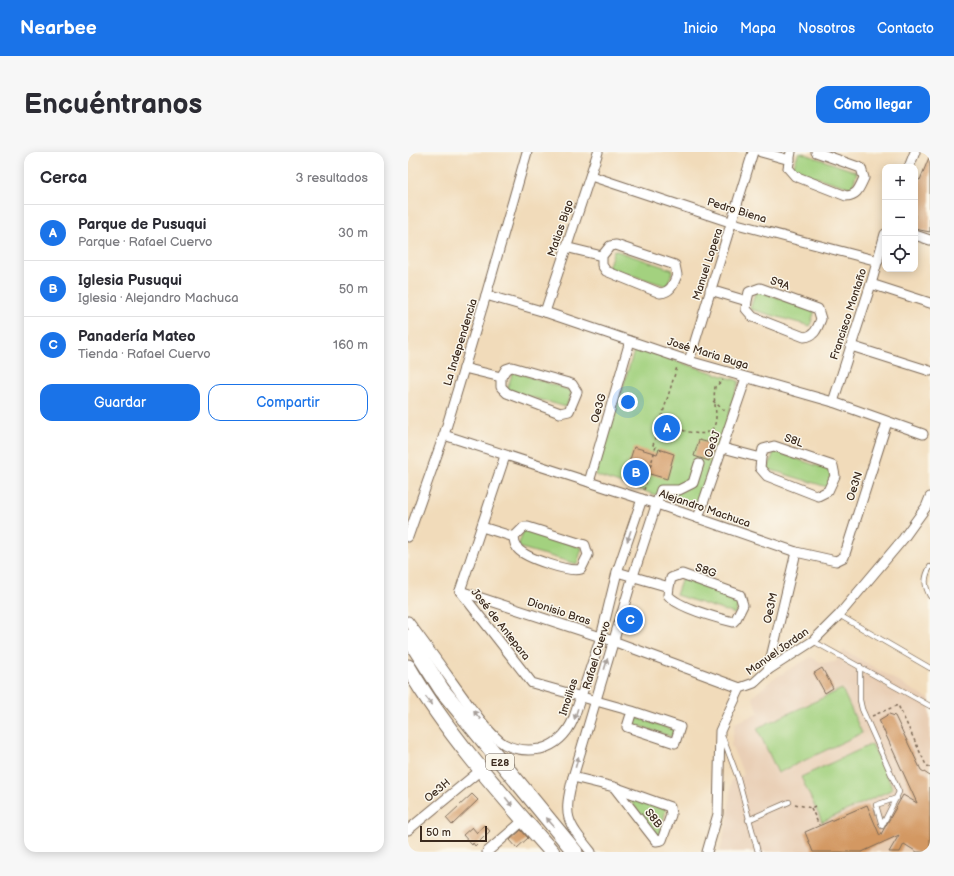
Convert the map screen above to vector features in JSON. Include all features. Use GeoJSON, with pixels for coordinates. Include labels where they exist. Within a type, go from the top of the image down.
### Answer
{"type":"FeatureCollection","features":[{"type":"Feature","properties":{"kind":"main road","name":"E28"},"geometry":{"type":"LineString","coordinates":[[408,637],[442,690],[575,852]]}},
{"type":"Feature","properties":{"kind":"main road","name":"E28"},"geometry":{"type":"LineString","coordinates":[[408,668],[425,696],[524,820],[552,852]]}},
{"type":"Feature","properties":{"kind":"street","name":"La Independencia"},"geometry":{"type":"LineString","coordinates":[[408,537],[444,435],[527,152]]}},
{"type":"Feature","properties":{"kind":"street","name":"Matias Bigo"},"geometry":{"type":"LineString","coordinates":[[545,312],[565,247],[591,176],[598,152]]}},
{"type":"Feature","properties":{"kind":"street","name":"Manuel Lopera"},"geometry":{"type":"LineString","coordinates":[[689,361],[754,152]]}},
{"type":"Feature","properties":{"kind":"street"},"geometry":{"type":"LineString","coordinates":[[761,152],[790,156],[788,168],[795,176],[846,196],[853,195],[857,192],[864,178],[861,168],[816,152]]}},
{"type":"Feature","properties":{"kind":"street"},"geometry":{"type":"LineString","coordinates":[[910,164],[915,152]]}},
{"type":"Feature","properties":{"kind":"street","name":"Pedro Biena"},"geometry":{"type":"LineString","coordinates":[[591,176],[733,223],[878,261]]}},
{"type":"Feature","properties":{"kind":"street","name":"Francisco Montaño"},"geometry":{"type":"LineString","coordinates":[[833,402],[871,284],[884,236]]}},
{"type":"Feature","properties":{"kind":"street"},"geometry":{"type":"LineString","coordinates":[[918,236],[930,240]]}},
{"type":"Feature","properties":{"kind":"street"},"geometry":{"type":"LineString","coordinates":[[616,245],[675,265],[677,275],[670,290],[667,293],[660,293],[609,273],[602,265],[602,256],[610,246],[616,245]]}},
{"type":"Feature","properties":{"kind":"street"},"geometry":{"type":"LineString","coordinates":[[565,247],[602,256]]}},
{"type":"Feature","properties":{"kind":"street"},"geometry":{"type":"LineString","coordinates":[[871,284],[930,303]]}},
{"type":"Feature","properties":{"kind":"street","name":"S9A"},"geometry":{"type":"LineString","coordinates":[[760,288],[818,309],[821,319],[814,334],[804,337],[753,317],[746,309],[747,301],[749,292],[760,288]]}},
{"type":"Feature","properties":{"kind":"street"},"geometry":{"type":"LineString","coordinates":[[710,290],[747,301]]}},
{"type":"Feature","properties":{"kind":"street","name":"José Maria Buga"},"geometry":{"type":"LineString","coordinates":[[486,295],[545,312],[689,361],[833,402],[923,434]]}},
{"type":"Feature","properties":{"kind":"street","name":"Oe3G"},"geometry":{"type":"LineString","coordinates":[[589,482],[630,341]]}},
{"type":"Feature","properties":{"kind":"street"},"geometry":{"type":"LineString","coordinates":[[851,346],[930,371]]}},
{"type":"Feature","properties":{"kind":"street"},"geometry":{"type":"LineString","coordinates":[[512,366],[572,384],[577,392],[572,406],[565,413],[552,411],[507,393],[502,387],[501,378],[506,369],[512,366]]}},
{"type":"Feature","properties":{"kind":"street"},"geometry":{"type":"LineString","coordinates":[[464,368],[501,378]]}},
{"type":"Feature","properties":{"kind":"street","name":"Oe3J"},"geometry":{"type":"LineString","coordinates":[[698,518],[746,378]]}},
{"type":"Feature","properties":{"kind":"street","name":"Oe3N"},"geometry":{"type":"LineString","coordinates":[[844,557],[887,422]]}},
{"type":"Feature","properties":{"kind":"street","name":"Alejandro Machuca"},"geometry":{"type":"LineString","coordinates":[[444,435],[505,456],[642,499],[796,552],[832,562],[836,562],[844,557]]}},
{"type":"Feature","properties":{"kind":"street","name":"S8L"},"geometry":{"type":"LineString","coordinates":[[774,446],[832,466],[835,476],[828,491],[825,494],[818,496],[767,476],[760,468],[761,458],[763,449],[774,446]]}},
{"type":"Feature","properties":{"kind":"street"},"geometry":{"type":"LineString","coordinates":[[723,448],[761,458]]}},
{"type":"Feature","properties":{"kind":"street","name":"José de Antepara"},"geometry":{"type":"LineString","coordinates":[[505,456],[460,591],[532,683],[632,711],[680,728],[675,743],[627,727],[632,711]]}},
{"type":"Feature","properties":{"kind":"street","name":"Rafael Cuervo"},"geometry":{"type":"LineString","coordinates":[[591,852],[574,832],[566,811],[567,800],[573,777],[660,490],[679,490],[693,482],[699,464]]}},
{"type":"Feature","properties":{"kind":"street","name":"Manuel Jordan"},"geometry":{"type":"LineString","coordinates":[[707,852],[718,814],[720,731],[740,688],[754,683],[768,670],[813,641],[839,614],[903,539],[928,508],[930,497]]}},
{"type":"Feature","properties":{"kind":"street","name":"Imoilias"},"geometry":{"type":"LineString","coordinates":[[408,621],[495,737],[505,744],[517,749],[531,751],[546,748],[558,741],[571,727],[601,637],[617,572],[642,499]]}},
{"type":"Feature","properties":{"kind":"street"},"geometry":{"type":"LineString","coordinates":[[482,526],[514,537]]}},
{"type":"Feature","properties":{"kind":"street"},"geometry":{"type":"LineString","coordinates":[[528,527],[585,545],[588,555],[581,569],[577,570],[544,561],[522,551],[515,544],[514,537],[520,530],[528,527]]}},
{"type":"Feature","properties":{"kind":"street","name":"Oe3M"},"geometry":{"type":"LineString","coordinates":[[768,670],[796,552]]}},
{"type":"Feature","properties":{"kind":"street"},"geometry":{"type":"LineString","coordinates":[[617,572],[669,587]]}},
{"type":"Feature","properties":{"kind":"street","name":"S8G"},"geometry":{"type":"LineString","coordinates":[[682,574],[740,595],[743,605],[733,622],[717,619],[675,602],[668,595],[669,587],[671,578],[682,574]]}},
{"type":"Feature","properties":{"kind":"street","name":"Dionisio Bras"},"geometry":{"type":"LineString","coordinates":[[460,591],[601,637],[740,688]]}},
{"type":"Feature","properties":{"kind":"street","name":"Oe3H"},"geometry":{"type":"LineString","coordinates":[[408,830],[482,768]]}},
{"type":"Feature","properties":{"kind":"street","name":"S8B"},"geometry":{"type":"LineString","coordinates":[[573,777],[614,787],[670,807],[671,815],[662,840],[656,841],[614,787]]}},
{"type":"Feature","properties":{"kind":"street"},"geometry":{"type":"LineString","coordinates":[[488,852],[524,820]]}},
{"type":"Feature","properties":{"kind":"lane"},"geometry":{"type":"LineString","coordinates":[[930,567],[925,577],[926,588],[930,596]]}},
{"type":"Feature","properties":{"kind":"lane"},"geometry":{"type":"LineString","coordinates":[[839,614],[930,668]]}},
{"type":"Feature","properties":{"kind":"lane"},"geometry":{"type":"LineString","coordinates":[[813,641],[930,706]]}},
{"type":"Feature","properties":{"kind":"lane"},"geometry":{"type":"LineString","coordinates":[[860,666],[860,700],[866,718],[899,792],[897,798],[882,826],[876,805],[897,798]]}},
{"type":"Feature","properties":{"kind":"lane"},"geometry":{"type":"LineString","coordinates":[[720,731],[738,778],[748,820],[758,852]]}},
{"type":"Feature","properties":{"kind":"lane"},"geometry":{"type":"LineString","coordinates":[[748,820],[789,802]]}},
{"type":"Feature","properties":{"kind":"path"},"geometry":{"type":"LineString","coordinates":[[642,499],[656,446],[654,445],[660,422],[680,358]]}},
{"type":"Feature","properties":{"kind":"path"},"geometry":{"type":"LineString","coordinates":[[660,422],[700,436],[704,435],[715,425],[716,416],[713,401],[715,386],[725,379],[727,372]]}},
{"type":"Feature","properties":{"kind":"path"},"geometry":{"type":"LineString","coordinates":[[713,401],[721,408],[734,414]]}},
{"type":"Feature","properties":{"kind":"path"},"geometry":{"type":"LineString","coordinates":[[866,718],[898,705],[926,766],[930,768]]}},
{"type":"Feature","properties":{"kind":"path"},"geometry":{"type":"LineString","coordinates":[[789,802],[811,808],[814,806]]}},
{"type":"Feature","properties":{"kind":"path"},"geometry":{"type":"LineString","coordinates":[[811,808],[819,825]]}},
{"type":"Feature","properties":{"kind":"shaded area"},"geometry":{"type":"Polygon","coordinates":[[[844,650],[930,700],[930,852],[720,852],[728,817],[731,780],[744,775],[731,745],[735,723],[759,713],[752,697],[773,679],[811,657],[822,663],[835,662],[844,650]]]}},
{"type":"Feature","properties":{"kind":"green space"},"geometry":{"type":"Polygon","coordinates":[[[799,152],[857,172],[852,188],[792,170],[799,152]]]}},
{"type":"Feature","properties":{"kind":"green space"},"geometry":{"type":"Polygon","coordinates":[[[614,250],[673,270],[667,286],[608,268],[614,250]]]}},
{"type":"Feature","properties":{"kind":"green space"},"geometry":{"type":"Polygon","coordinates":[[[756,290],[815,310],[810,326],[750,309],[756,290]]]}},
{"type":"Feature","properties":{"kind":"green space"},"geometry":{"type":"Polygon","coordinates":[[[635,348],[739,381],[699,509],[595,475],[635,348]]]}},
{"type":"Feature","properties":{"kind":"green space"},"geometry":{"type":"Polygon","coordinates":[[[513,371],[572,391],[566,407],[507,390],[513,371]]]}},
{"type":"Feature","properties":{"kind":"green space"},"geometry":{"type":"Polygon","coordinates":[[[774,451],[832,471],[827,487],[768,469],[774,451]]]}},
{"type":"Feature","properties":{"kind":"green space"},"geometry":{"type":"Polygon","coordinates":[[[524,528],[582,548],[577,564],[518,547],[524,528]]]}},
{"type":"Feature","properties":{"kind":"green space"},"geometry":{"type":"Polygon","coordinates":[[[682,578],[741,597],[735,614],[676,595],[682,578]]]}},
{"type":"Feature","properties":{"kind":"green space"},"geometry":{"type":"Polygon","coordinates":[[[842,689],[862,733],[778,773],[757,728],[842,689]]]}},
{"type":"Feature","properties":{"kind":"green space"},"geometry":{"type":"Polygon","coordinates":[[[636,717],[674,730],[672,737],[634,724],[636,717]]]}},
{"type":"Feature","properties":{"kind":"green space"},"geometry":{"type":"Polygon","coordinates":[[[872,744],[893,789],[822,822],[801,777],[872,744]]]}},
{"type":"Feature","properties":{"kind":"green space"},"geometry":{"type":"Polygon","coordinates":[[[627,795],[666,809],[660,835],[658,836],[626,796],[627,795]]]}},
{"type":"Feature","properties":{"kind":"building"},"geometry":{"type":"Polygon","coordinates":[[[930,155],[930,232],[918,230],[918,179],[920,180],[930,155]]]}},
{"type":"Feature","properties":{"kind":"building"},"geometry":{"type":"Polygon","coordinates":[[[699,440],[714,444],[709,461],[694,456],[699,440]]]}},
{"type":"Feature","properties":{"kind":"building"},"geometry":{"type":"Polygon","coordinates":[[[634,447],[657,454],[659,449],[674,454],[667,479],[643,472],[642,477],[626,472],[634,447]]]}},
{"type":"Feature","properties":{"kind":"building"},"geometry":{"type":"Polygon","coordinates":[[[822,668],[833,688],[825,693],[814,673],[822,668]]]}},
{"type":"Feature","properties":{"kind":"building"},"geometry":{"type":"Polygon","coordinates":[[[889,714],[895,716],[921,770],[930,776],[930,852],[917,852],[904,844],[900,852],[889,852],[899,835],[862,852],[813,852],[805,832],[867,805],[880,836],[903,795],[917,803],[879,720],[889,714]]]}},
{"type":"Feature","properties":{"kind":"building"},"geometry":{"type":"Polygon","coordinates":[[[472,794],[478,800],[452,825],[446,818],[472,794]]]}},
{"type":"Feature","properties":{"kind":"building"},"geometry":{"type":"Polygon","coordinates":[[[484,825],[490,831],[475,846],[473,843],[472,845],[463,835],[472,827],[477,833],[484,825]]]}},
{"type":"Feature","properties":{"kind":"building"},"geometry":{"type":"Polygon","coordinates":[[[521,830],[528,838],[517,848],[510,840],[521,830]]]}},
{"type":"Feature","properties":{"kind":"place","name":"Parque de Pusuqui"},"geometry":{"type":"Point","coordinates":[667,428]}},
{"type":"Feature","properties":{"kind":"place","name":"Iglesia Pusuqui"},"geometry":{"type":"Point","coordinates":[636,473]}},
{"type":"Feature","properties":{"kind":"place","name":"Panadería Mateo"},"geometry":{"type":"Point","coordinates":[630,620]}}]}
